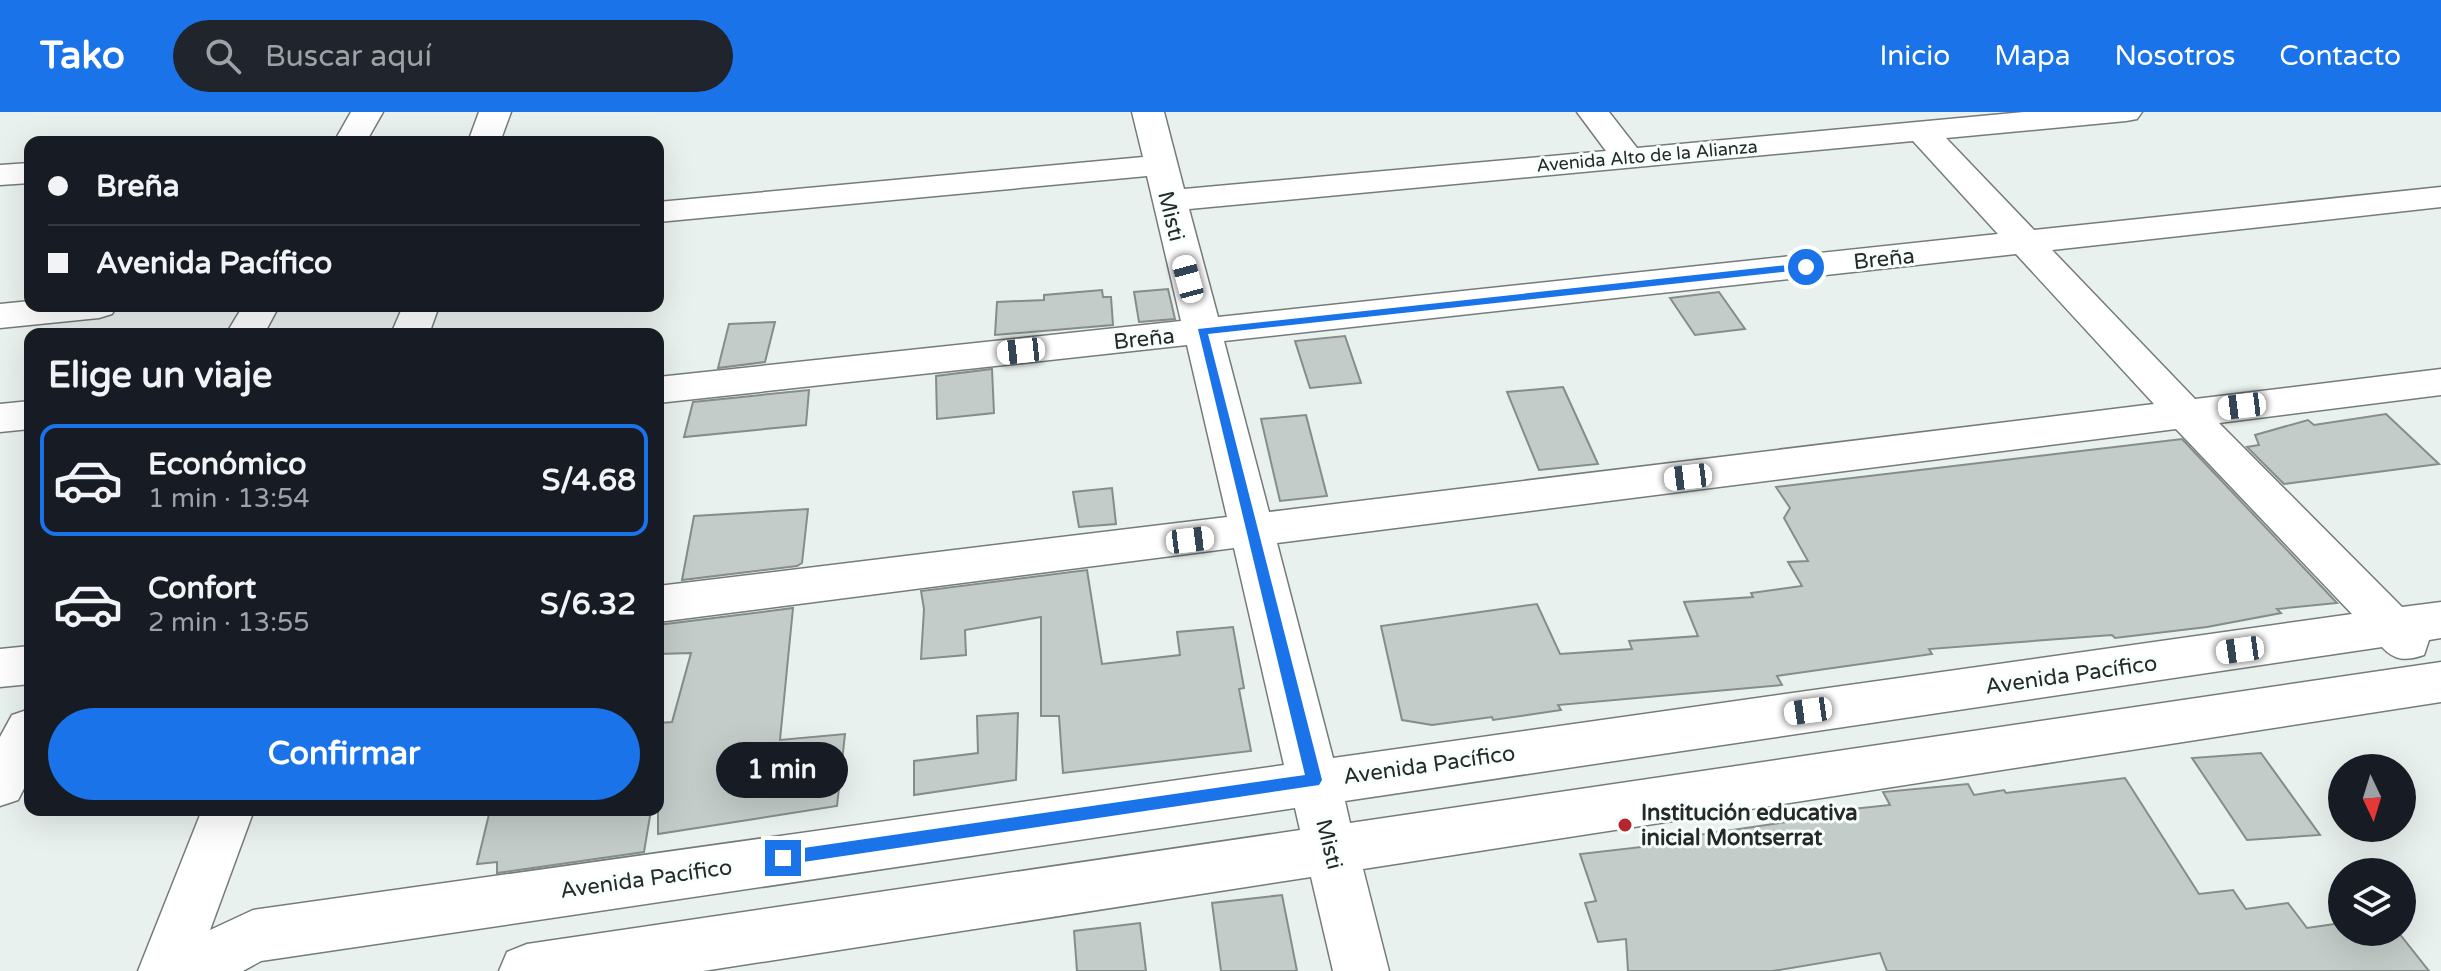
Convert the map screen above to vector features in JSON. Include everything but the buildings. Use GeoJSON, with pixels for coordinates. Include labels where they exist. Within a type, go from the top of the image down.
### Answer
{"type":"FeatureCollection","features":[{"type":"Feature","properties":{"kind":"street"},"geometry":{"type":"LineString","coordinates":[[353,136],[367,112]]}},
{"type":"Feature","properties":{"kind":"street"},"geometry":{"type":"LineString","coordinates":[[486,136],[495,112]]}},
{"type":"Feature","properties":{"kind":"street","name":"Misti"},"geometry":{"type":"LineString","coordinates":[[1148,112],[1361,971]]}},
{"type":"Feature","properties":{"kind":"street"},"geometry":{"type":"LineString","coordinates":[[1593,112],[1628,158]]}},
{"type":"Feature","properties":{"kind":"street","name":"Avenida Alto de la Alianza"},"geometry":{"type":"LineString","coordinates":[[664,212],[1628,158],[1893,126],[2126,112]]}},
{"type":"Feature","properties":{"kind":"street"},"geometry":{"type":"LineString","coordinates":[[1893,126],[2028,243],[2185,413],[2441,680]]}},
{"type":"Feature","properties":{"kind":"street"},"geometry":{"type":"LineString","coordinates":[[0,175],[24,173]]}},
{"type":"Feature","properties":{"kind":"street","name":"Breña"},"geometry":{"type":"LineString","coordinates":[[664,389],[2441,197]]}},
{"type":"Feature","properties":{"kind":"street"},"geometry":{"type":"LineString","coordinates":[[0,316],[40,312]]}},
{"type":"Feature","properties":{"kind":"street"},"geometry":{"type":"LineString","coordinates":[[664,603],[1252,533],[2441,382]]}},
{"type":"Feature","properties":{"kind":"street"},"geometry":{"type":"LineString","coordinates":[[0,418],[24,416]]}},
{"type":"Feature","properties":{"kind":"street","name":"Avenida Pacífico"},"geometry":{"type":"LineString","coordinates":[[189,971],[253,936],[1314,780],[2441,620]]}},
{"type":"Feature","properties":{"kind":"street"},"geometry":{"type":"LineString","coordinates":[[0,668],[24,666]]}},
{"type":"Feature","properties":{"kind":"street"},"geometry":{"type":"LineString","coordinates":[[527,971],[2441,680]]}},
{"type":"Feature","properties":{"kind":"street"},"geometry":{"type":"LineString","coordinates":[[0,784],[24,741]]}},
{"type":"Feature","properties":{"kind":"street"},"geometry":{"type":"LineString","coordinates":[[166,971],[226,816]]}},
{"type":"Feature","properties":{"kind":"place","name":"Institución educativa inicial Montserrat"},"geometry":{"type":"Point","coordinates":[1625,825]}},
{"type":"Feature","properties":{"kind":"route"},"geometry":{"type":"LineString","coordinates":[[783,858],[1314,780],[1202,331],[1806,267]]}}]}
